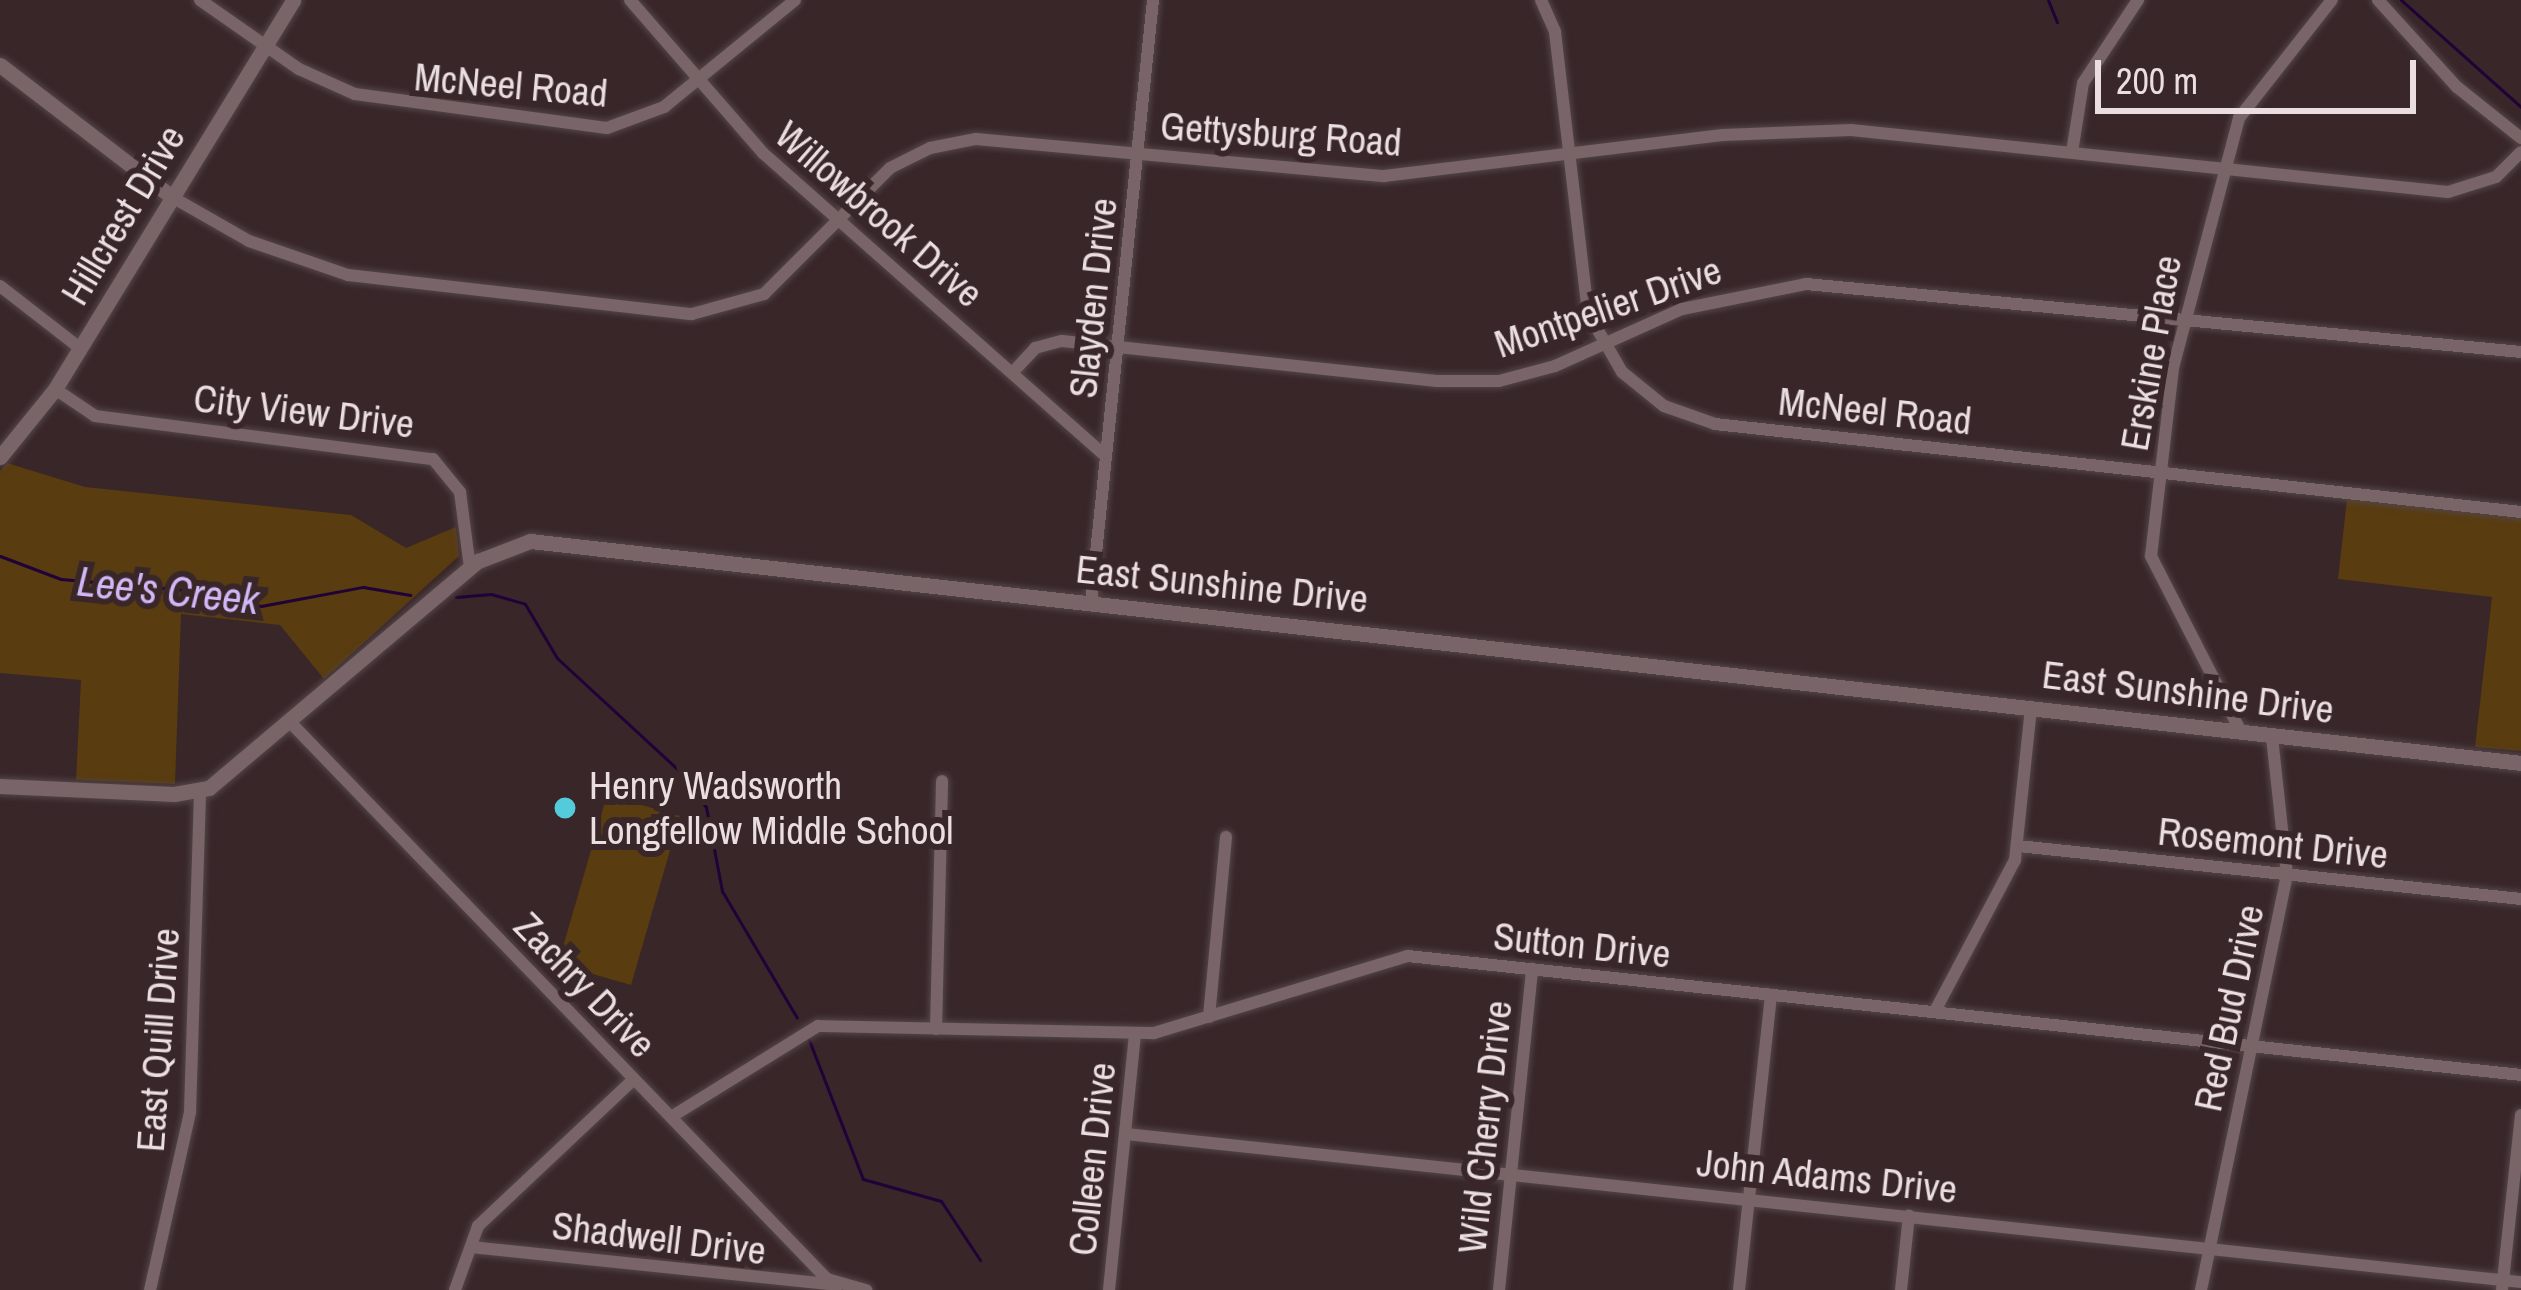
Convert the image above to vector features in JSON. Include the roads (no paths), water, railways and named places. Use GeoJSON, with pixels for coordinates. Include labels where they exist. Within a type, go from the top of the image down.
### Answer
{"type":"FeatureCollection","features":[{"type":"Feature","properties":{"kind":"street","name":"McNeel Road"},"geometry":{"type":"LineString","coordinates":[[200,0],[263,48],[329,85],[388,103],[585,128],[641,120],[795,0]]}},
{"type":"Feature","properties":{"kind":"street","name":"Hillcrest Drive"},"geometry":{"type":"LineString","coordinates":[[0,458],[55,389],[293,0]]}},
{"type":"Feature","properties":{"kind":"street","name":"Willowbrook Drive"},"geometry":{"type":"LineString","coordinates":[[630,0],[694,81],[838,218],[1106,456]]}},
{"type":"Feature","properties":{"kind":"street","name":"Slayden Drive"},"geometry":{"type":"LineString","coordinates":[[1091,602],[1153,0]]}},
{"type":"Feature","properties":{"kind":"street","name":"McNeel Road"},"geometry":{"type":"LineString","coordinates":[[1541,0],[1555,32],[1579,278],[1603,345],[1649,396],[1714,424],[2521,512]]}},
{"type":"Feature","properties":{"kind":"street"},"geometry":{"type":"LineString","coordinates":[[2072,152],[2083,83],[2138,0]]}},
{"type":"Feature","properties":{"kind":"street","name":"Erskine Place"},"geometry":{"type":"LineString","coordinates":[[2241,732],[2150,556],[2181,321],[2222,169],[2246,105],[2332,0]]}},
{"type":"Feature","properties":{"kind":"street"},"geometry":{"type":"LineString","coordinates":[[2378,0],[2457,87],[2521,137]]}},
{"type":"Feature","properties":{"kind":"street"},"geometry":{"type":"LineString","coordinates":[[0,65],[172,197]]}},
{"type":"Feature","properties":{"kind":"street","name":"Gettysburg Road"},"geometry":{"type":"LineString","coordinates":[[172,197],[249,241],[348,275],[673,314],[731,308],[764,294],[890,168],[954,142],[1138,154],[1350,176],[1564,157],[1786,129],[2072,152],[2448,193],[2480,186],[2521,152]]}},
{"type":"Feature","properties":{"kind":"street","name":"Montpelier Drive"},"geometry":{"type":"LineString","coordinates":[[1013,372],[1052,341],[1457,382],[1526,375],[1737,292],[1806,284],[2521,352]]}},
{"type":"Feature","properties":{"kind":"street"},"geometry":{"type":"LineString","coordinates":[[0,286],[80,348]]}},
{"type":"Feature","properties":{"kind":"street","name":"City View Drive"},"geometry":{"type":"LineString","coordinates":[[55,389],[95,416],[433,459],[460,492],[470,568]]}},
{"type":"Feature","properties":{"kind":"street","name":"East Sunshine Drive"},"geometry":{"type":"LineString","coordinates":[[200,791],[290,722],[470,568],[501,547],[530,542],[2521,763]]}},
{"type":"Feature","properties":{"kind":"street"},"geometry":{"type":"LineString","coordinates":[[1935,1011],[2018,846],[2031,707]]}},
{"type":"Feature","properties":{"kind":"street","name":"Zachry Drive"},"geometry":{"type":"LineString","coordinates":[[290,722],[842,1287]]}},
{"type":"Feature","properties":{"kind":"street","name":"Red Bud Drive"},"geometry":{"type":"LineString","coordinates":[[2201,1290],[2288,874],[2272,736]]}},
{"type":"Feature","properties":{"kind":"street"},"geometry":{"type":"LineString","coordinates":[[937,1029],[942,781]]}},
{"type":"Feature","properties":{"kind":"street"},"geometry":{"type":"LineString","coordinates":[[0,786],[200,791]]}},
{"type":"Feature","properties":{"kind":"street","name":"East Quill Drive"},"geometry":{"type":"LineString","coordinates":[[150,1290],[190,1112],[200,791]]}},
{"type":"Feature","properties":{"kind":"street"},"geometry":{"type":"LineString","coordinates":[[1209,1017],[1226,837]]}},
{"type":"Feature","properties":{"kind":"street","name":"Rosemont Drive"},"geometry":{"type":"LineString","coordinates":[[2018,846],[2521,899]]}},
{"type":"Feature","properties":{"kind":"street","name":"Sutton Drive"},"geometry":{"type":"LineString","coordinates":[[671,1117],[818,1026],[1135,1034],[1209,1017],[1396,958],[2521,1076]]}},
{"type":"Feature","properties":{"kind":"street","name":"Wild Cherry Drive"},"geometry":{"type":"LineString","coordinates":[[1499,1290],[1532,969]]}},
{"type":"Feature","properties":{"kind":"street"},"geometry":{"type":"LineString","coordinates":[[1739,1290],[1771,995]]}},
{"type":"Feature","properties":{"kind":"street","name":"Colleen Drive"},"geometry":{"type":"LineString","coordinates":[[1109,1290],[1135,1034]]}},
{"type":"Feature","properties":{"kind":"street"},"geometry":{"type":"LineString","coordinates":[[455,1290],[487,1216],[634,1079]]}},
{"type":"Feature","properties":{"kind":"street"},"geometry":{"type":"LineString","coordinates":[[2502,1285],[2521,1115]]}},
{"type":"Feature","properties":{"kind":"street","name":"John Adams Drive"},"geometry":{"type":"LineString","coordinates":[[1126,1133],[1909,1215],[2502,1285],[2521,1282]]}},
{"type":"Feature","properties":{"kind":"street"},"geometry":{"type":"LineString","coordinates":[[1901,1290],[1909,1215]]}},
{"type":"Feature","properties":{"kind":"street","name":"Shadwell Drive"},"geometry":{"type":"LineString","coordinates":[[471,1247],[866,1290]]}},
{"type":"Feature","properties":{"kind":"waterway"},"geometry":{"type":"LineString","coordinates":[[2048,0],[2057,22]]}},
{"type":"Feature","properties":{"kind":"waterway"},"geometry":{"type":"LineString","coordinates":[[2401,0],[2521,107]]}},
{"type":"Feature","properties":{"kind":"waterway","name":"Lee's Creek"},"geometry":{"type":"LineString","coordinates":[[0,556],[61,579],[197,591],[261,606],[363,587],[410,595]]}},
{"type":"Feature","properties":{"kind":"waterway","name":"Lee's Creek"},"geometry":{"type":"LineString","coordinates":[[456,597],[491,594],[525,604],[557,658],[687,778],[706,807],[722,891],[797,1018]]}},
{"type":"Feature","properties":{"kind":"waterway","name":"Lee's Creek"},"geometry":{"type":"LineString","coordinates":[[809,1040],[863,1179],[941,1201],[980,1260]]}},
{"type":"Feature","properties":{"kind":"place","name":"Henry Wadsworth Longfellow Middle School"},"geometry":{"type":"Point","coordinates":[565,808]}}]}
